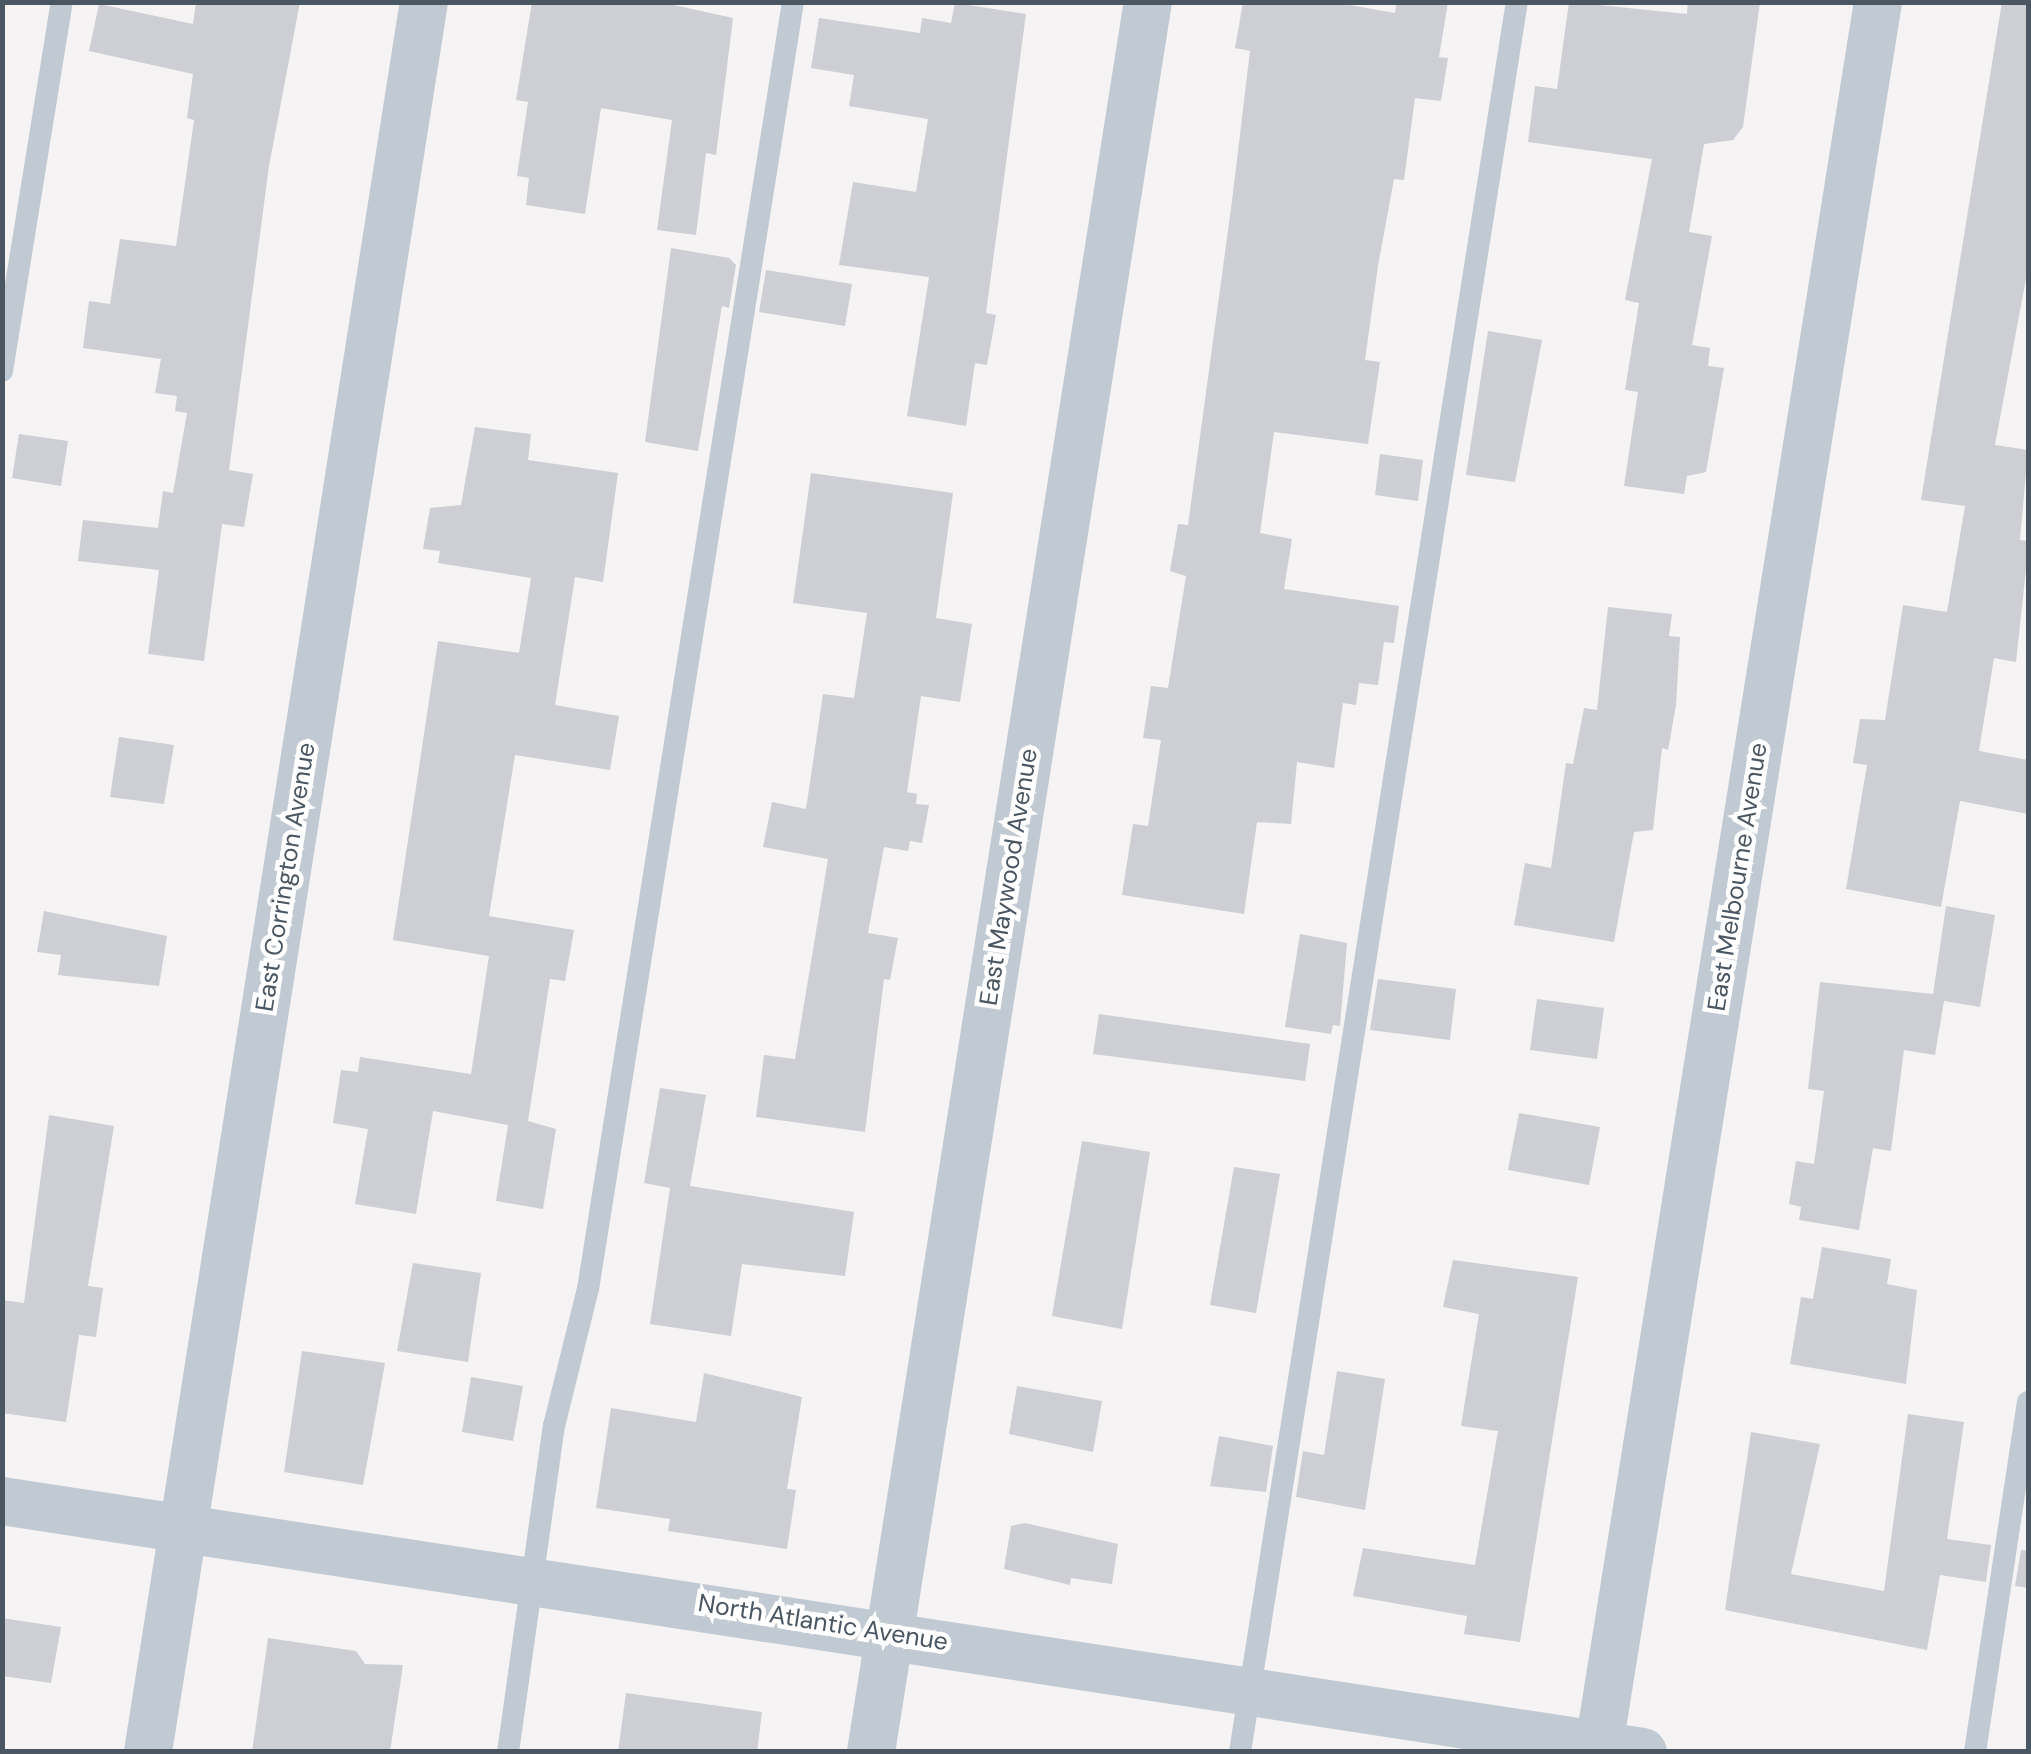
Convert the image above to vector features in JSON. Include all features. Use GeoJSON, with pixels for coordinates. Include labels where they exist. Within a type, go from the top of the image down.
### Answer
{"type":"FeatureCollection","features":[{"type":"Feature","properties":{"kind":"street","name":"East Corrington Avenue"},"geometry":{"type":"LineString","coordinates":[[148,1752],[424,2]]}},
{"type":"Feature","properties":{"kind":"street","name":"East Maywood Avenue"},"geometry":{"type":"LineString","coordinates":[[870,1752],[1148,2]]}},
{"type":"Feature","properties":{"kind":"street","name":"East Melbourne Avenue"},"geometry":{"type":"LineString","coordinates":[[1614,1749],[1878,2]]}},
{"type":"Feature","properties":{"kind":"street","name":"North Atlantic Avenue"},"geometry":{"type":"LineString","coordinates":[[2,1501],[889,1632],[1614,1749]]}},
{"type":"Feature","properties":{"kind":"lane"},"geometry":{"type":"LineString","coordinates":[[2,371],[62,2]]}},
{"type":"Feature","properties":{"kind":"lane"},"geometry":{"type":"LineString","coordinates":[[508,1752],[536,1580],[554,1426],[588,1288],[793,2]]}},
{"type":"Feature","properties":{"kind":"lane"},"geometry":{"type":"LineString","coordinates":[[1240,1752],[1517,2]]}},
{"type":"Feature","properties":{"kind":"lane"},"geometry":{"type":"LineString","coordinates":[[1975,1752],[2028,1402]]}},
{"type":"Feature","properties":{"kind":"building"},"geometry":{"type":"Polygon","coordinates":[[[196,2],[300,2],[269,166],[229,470],[253,474],[244,527],[222,524],[204,661],[148,654],[159,570],[78,561],[83,520],[158,528],[163,491],[173,493],[187,413],[175,411],[177,396],[155,393],[161,359],[83,348],[89,301],[110,304],[120,239],[176,246],[194,120],[187,118],[193,74],[89,51],[99,4],[193,24],[196,2]]]}},
{"type":"Feature","properties":{"kind":"building"},"geometry":{"type":"Polygon","coordinates":[[[532,2],[660,2],[733,18],[716,155],[706,153],[696,235],[657,230],[672,120],[601,108],[585,214],[526,205],[529,178],[517,176],[528,102],[516,100],[532,2]]]}},
{"type":"Feature","properties":{"kind":"building"},"geometry":{"type":"Polygon","coordinates":[[[1243,2],[1332,2],[1395,13],[1397,2],[1448,2],[1439,57],[1448,58],[1441,101],[1415,98],[1404,180],[1394,179],[1378,266],[1365,360],[1380,362],[1368,444],[1274,432],[1260,533],[1292,539],[1284,589],[1399,606],[1394,643],[1384,642],[1378,685],[1359,683],[1356,705],[1343,703],[1334,768],[1297,762],[1291,824],[1257,822],[1244,914],[1122,895],[1133,824],[1148,826],[1161,740],[1143,738],[1151,686],[1168,688],[1186,576],[1170,571],[1178,524],[1188,525],[1232,201],[1250,51],[1235,48],[1243,2]]]}},
{"type":"Feature","properties":{"kind":"building"},"geometry":{"type":"Polygon","coordinates":[[[1569,2],[1687,14],[1688,2],[1760,2],[1743,127],[1733,140],[1704,144],[1689,232],[1712,236],[1692,345],[1710,348],[1708,366],[1724,368],[1706,472],[1687,476],[1684,494],[1624,486],[1638,392],[1625,390],[1639,303],[1625,300],[1652,159],[1528,142],[1535,86],[1557,89],[1569,2]]]}},
{"type":"Feature","properties":{"kind":"building"},"geometry":{"type":"Polygon","coordinates":[[[2002,2],[2028,2],[2028,268],[1995,445],[2028,450],[2020,540],[2028,541],[2028,551],[2016,662],[1994,658],[1979,751],[2028,760],[2028,814],[1960,801],[1941,907],[1846,889],[1867,765],[1853,763],[1860,719],[1885,720],[1903,605],[1947,612],[1965,506],[1921,500],[2002,2]]]}},
{"type":"Feature","properties":{"kind":"building"},"geometry":{"type":"Polygon","coordinates":[[[955,3],[1026,14],[986,313],[996,315],[987,365],[975,363],[966,426],[907,416],[929,277],[839,265],[853,182],[916,192],[928,119],[849,106],[854,75],[811,68],[819,18],[920,33],[922,18],[951,23],[955,3]]]}},
{"type":"Feature","properties":{"kind":"building"},"geometry":{"type":"Polygon","coordinates":[[[671,248],[729,258],[736,265],[729,308],[722,306],[698,451],[645,442],[671,248]]]}},
{"type":"Feature","properties":{"kind":"building"},"geometry":{"type":"Polygon","coordinates":[[[766,270],[852,284],[845,326],[759,312],[766,270]]]}},
{"type":"Feature","properties":{"kind":"building"},"geometry":{"type":"Polygon","coordinates":[[[1488,331],[1542,340],[1515,482],[1466,475],[1488,331]]]}},
{"type":"Feature","properties":{"kind":"building"},"geometry":{"type":"Polygon","coordinates":[[[475,427],[531,434],[528,460],[618,473],[603,582],[575,577],[555,705],[619,716],[610,770],[515,755],[489,916],[574,930],[565,981],[550,979],[528,1121],[556,1129],[543,1209],[496,1201],[508,1125],[433,1111],[416,1214],[355,1204],[368,1129],[333,1123],[341,1070],[358,1072],[360,1057],[471,1074],[489,956],[393,940],[438,641],[519,653],[531,578],[438,563],[440,551],[423,549],[430,508],[461,505],[475,427]]]}},
{"type":"Feature","properties":{"kind":"building"},"geometry":{"type":"Polygon","coordinates":[[[19,434],[68,441],[61,486],[12,478],[19,434]]]}},
{"type":"Feature","properties":{"kind":"building"},"geometry":{"type":"Polygon","coordinates":[[[1380,454],[1423,460],[1418,501],[1375,495],[1380,454]]]}},
{"type":"Feature","properties":{"kind":"building"},"geometry":{"type":"Polygon","coordinates":[[[811,473],[953,493],[936,618],[972,624],[960,702],[921,696],[907,792],[917,794],[916,804],[929,805],[922,843],[910,841],[908,851],[884,847],[868,933],[898,938],[890,980],[884,979],[865,1132],[756,1117],[764,1055],[795,1059],[828,859],[763,847],[772,802],[806,809],[823,694],[854,698],[867,613],[793,603],[811,473]]]}},
{"type":"Feature","properties":{"kind":"building"},"geometry":{"type":"Polygon","coordinates":[[[1608,607],[1672,614],[1669,636],[1680,637],[1676,705],[1668,750],[1662,748],[1653,830],[1634,832],[1614,942],[1514,925],[1525,863],[1551,868],[1566,763],[1573,764],[1584,708],[1597,710],[1608,607]]]}},
{"type":"Feature","properties":{"kind":"building"},"geometry":{"type":"Polygon","coordinates":[[[119,737],[174,745],[164,804],[110,797],[119,737]]]}},
{"type":"Feature","properties":{"kind":"building"},"geometry":{"type":"Polygon","coordinates":[[[1946,906],[1995,915],[1980,1007],[1944,1001],[1935,1055],[1904,1050],[1891,1151],[1873,1148],[1859,1230],[1799,1220],[1801,1207],[1789,1204],[1796,1161],[1814,1164],[1824,1091],[1808,1089],[1820,982],[1933,994],[1946,906]]]}},
{"type":"Feature","properties":{"kind":"building"},"geometry":{"type":"Polygon","coordinates":[[[44,911],[167,936],[159,986],[58,975],[61,955],[37,952],[44,911]]]}},
{"type":"Feature","properties":{"kind":"building"},"geometry":{"type":"Polygon","coordinates":[[[1300,934],[1347,943],[1340,1026],[1333,1025],[1331,1034],[1285,1027],[1300,934]]]}},
{"type":"Feature","properties":{"kind":"building"},"geometry":{"type":"Polygon","coordinates":[[[1378,979],[1456,989],[1450,1040],[1370,1030],[1378,979]]]}},
{"type":"Feature","properties":{"kind":"building"},"geometry":{"type":"Polygon","coordinates":[[[1537,999],[1604,1008],[1597,1059],[1530,1050],[1537,999]]]}},
{"type":"Feature","properties":{"kind":"building"},"geometry":{"type":"Polygon","coordinates":[[[1099,1014],[1310,1044],[1305,1081],[1093,1054],[1099,1014]]]}},
{"type":"Feature","properties":{"kind":"building"},"geometry":{"type":"Polygon","coordinates":[[[660,1088],[706,1095],[690,1186],[854,1212],[845,1276],[742,1264],[731,1336],[650,1324],[670,1188],[644,1183],[660,1088]]]}},
{"type":"Feature","properties":{"kind":"building"},"geometry":{"type":"Polygon","coordinates":[[[1519,1113],[1600,1127],[1589,1185],[1508,1170],[1519,1113]]]}},
{"type":"Feature","properties":{"kind":"building"},"geometry":{"type":"Polygon","coordinates":[[[49,1115],[114,1126],[88,1286],[103,1288],[96,1337],[79,1335],[66,1422],[2,1413],[2,1300],[24,1303],[49,1115]]]}},
{"type":"Feature","properties":{"kind":"building"},"geometry":{"type":"Polygon","coordinates":[[[1082,1141],[1150,1152],[1122,1329],[1052,1316],[1082,1141]]]}},
{"type":"Feature","properties":{"kind":"building"},"geometry":{"type":"Polygon","coordinates":[[[1234,1167],[1280,1174],[1256,1313],[1210,1305],[1234,1167]]]}},
{"type":"Feature","properties":{"kind":"building"},"geometry":{"type":"Polygon","coordinates":[[[1822,1247],[1891,1259],[1887,1284],[1917,1290],[1906,1384],[1790,1364],[1801,1297],[1813,1299],[1822,1247]]]}},
{"type":"Feature","properties":{"kind":"building"},"geometry":{"type":"Polygon","coordinates":[[[1453,1260],[1578,1277],[1520,1642],[1464,1634],[1467,1616],[1353,1596],[1363,1548],[1475,1565],[1498,1431],[1461,1426],[1479,1314],[1443,1307],[1453,1260]]]}},
{"type":"Feature","properties":{"kind":"building"},"geometry":{"type":"Polygon","coordinates":[[[413,1263],[481,1273],[468,1362],[397,1351],[413,1263]]]}},
{"type":"Feature","properties":{"kind":"building"},"geometry":{"type":"Polygon","coordinates":[[[302,1351],[385,1363],[363,1485],[284,1472],[302,1351]]]}},
{"type":"Feature","properties":{"kind":"building"},"geometry":{"type":"Polygon","coordinates":[[[1337,1371],[1385,1379],[1365,1510],[1296,1497],[1303,1451],[1324,1455],[1337,1371]]]}},
{"type":"Feature","properties":{"kind":"building"},"geometry":{"type":"Polygon","coordinates":[[[704,1373],[802,1397],[787,1489],[796,1490],[787,1549],[668,1531],[670,1519],[596,1508],[611,1408],[696,1422],[704,1373]]]}},
{"type":"Feature","properties":{"kind":"building"},"geometry":{"type":"Polygon","coordinates":[[[471,1377],[523,1386],[513,1441],[462,1432],[471,1377]]]}},
{"type":"Feature","properties":{"kind":"building"},"geometry":{"type":"Polygon","coordinates":[[[1017,1386],[1102,1401],[1093,1452],[1009,1434],[1017,1386]]]}},
{"type":"Feature","properties":{"kind":"building"},"geometry":{"type":"Polygon","coordinates":[[[1908,1414],[1964,1422],[1947,1539],[1991,1545],[1986,1582],[1940,1575],[1927,1650],[1725,1610],[1751,1432],[1820,1444],[1791,1574],[1884,1591],[1908,1414]]]}},
{"type":"Feature","properties":{"kind":"building"},"geometry":{"type":"Polygon","coordinates":[[[1219,1436],[1273,1446],[1266,1492],[1210,1486],[1219,1436]]]}},
{"type":"Feature","properties":{"kind":"building"},"geometry":{"type":"Polygon","coordinates":[[[1025,1523],[1118,1544],[1112,1584],[1071,1578],[1070,1585],[1004,1569],[1011,1526],[1025,1523]]]}},
{"type":"Feature","properties":{"kind":"building"},"geometry":{"type":"Polygon","coordinates":[[[2021,1550],[2028,1551],[2028,1588],[2015,1586],[2021,1550]]]}},
{"type":"Feature","properties":{"kind":"building"},"geometry":{"type":"Polygon","coordinates":[[[2,1618],[61,1627],[51,1683],[2,1676],[2,1618]]]}},
{"type":"Feature","properties":{"kind":"building"},"geometry":{"type":"Polygon","coordinates":[[[268,1638],[356,1651],[365,1664],[403,1665],[390,1752],[252,1752],[268,1638]]]}},
{"type":"Feature","properties":{"kind":"building"},"geometry":{"type":"Polygon","coordinates":[[[626,1693],[762,1712],[757,1752],[618,1752],[626,1693]]]}}]}
